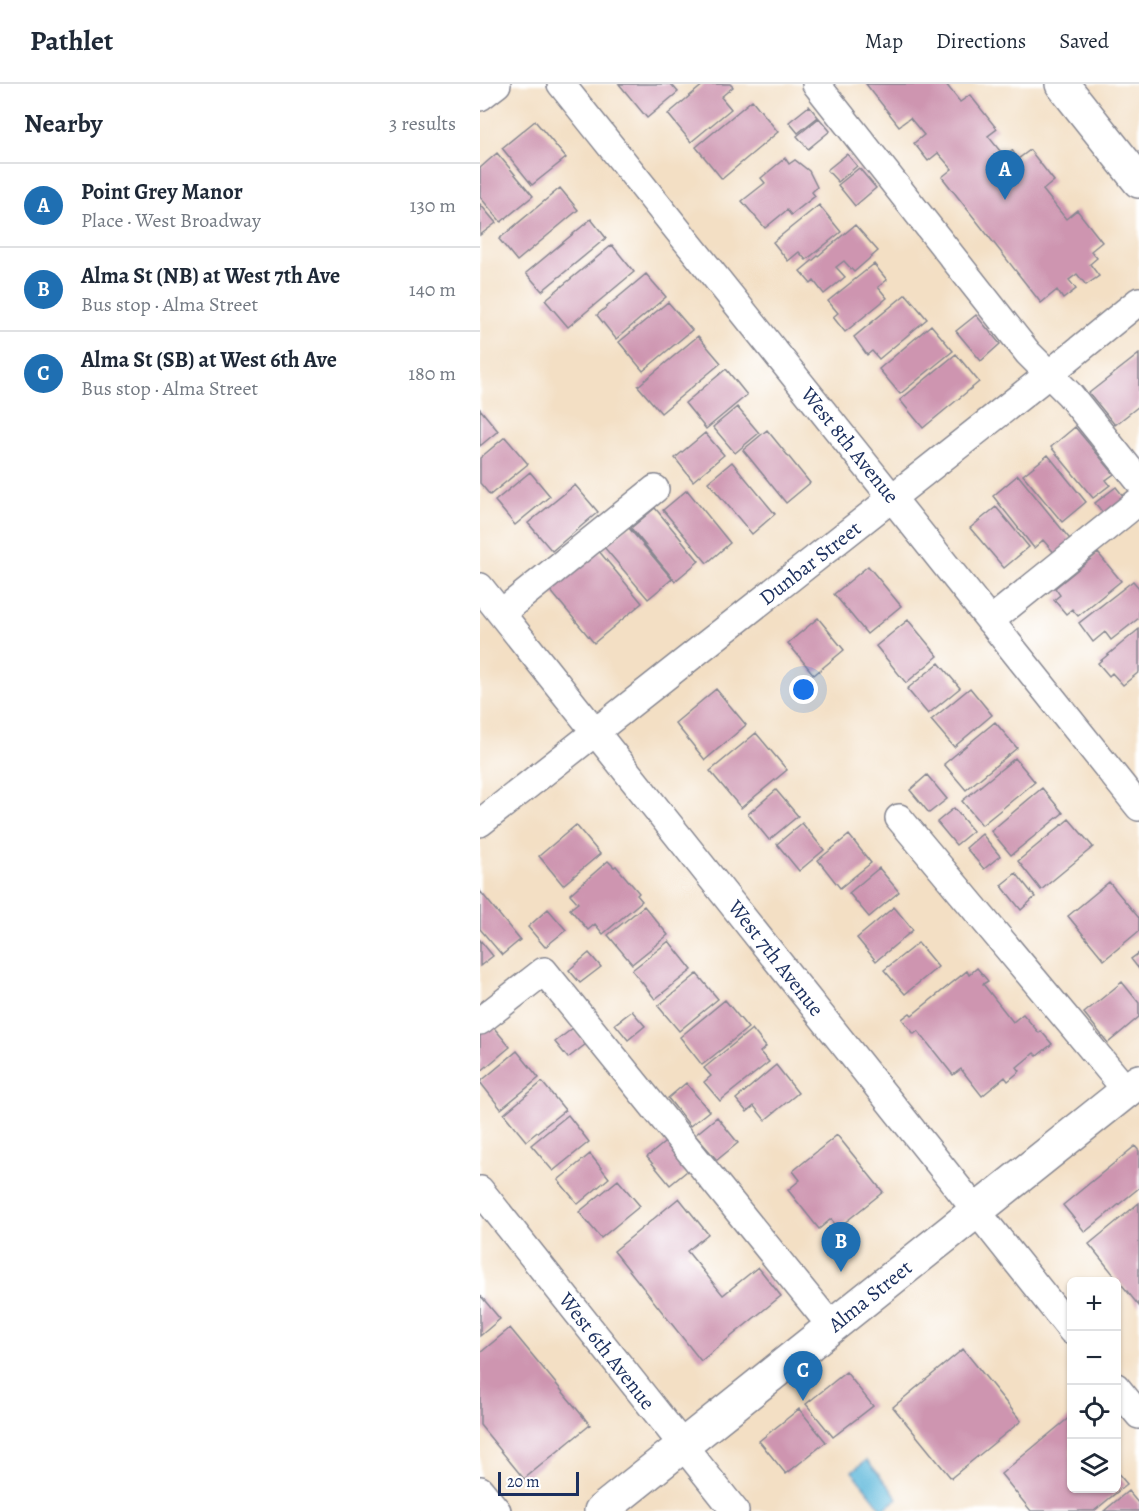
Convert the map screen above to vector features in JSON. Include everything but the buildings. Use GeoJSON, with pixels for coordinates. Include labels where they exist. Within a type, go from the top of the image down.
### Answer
{"type":"FeatureCollection","features":[{"type":"Feature","properties":{"kind":"main road"},"geometry":{"type":"LineString","coordinates":[[1062,84],[1139,181]]}},
{"type":"Feature","properties":{"kind":"main road","name":"Alma Street"},"geometry":{"type":"LineString","coordinates":[[601,1511],[1133,1086]]}},
{"type":"Feature","properties":{"kind":"street"},"geometry":{"type":"LineString","coordinates":[[480,98],[497,84]]}},
{"type":"Feature","properties":{"kind":"street","name":"West 8th Avenue"},"geometry":{"type":"LineString","coordinates":[[561,84],[1139,807]]}},
{"type":"Feature","properties":{"kind":"street"},"geometry":{"type":"LineString","coordinates":[[816,84],[1028,353],[1070,395],[1139,481]]}},
{"type":"Feature","properties":{"kind":"street","name":"Dunbar Street"},"geometry":{"type":"LineString","coordinates":[[480,823],[1049,375],[1139,301]]}},
{"type":"Feature","properties":{"kind":"street"},"geometry":{"type":"LineString","coordinates":[[501,613],[655,489]]}},
{"type":"Feature","properties":{"kind":"street"},"geometry":{"type":"LineString","coordinates":[[990,621],[1139,501]]}},
{"type":"Feature","properties":{"kind":"street","name":"West 7th Avenue"},"geometry":{"type":"LineString","coordinates":[[480,587],[1067,1325]]}},
{"type":"Feature","properties":{"kind":"street"},"geometry":{"type":"LineString","coordinates":[[899,818],[1133,1086]]}},
{"type":"Feature","properties":{"kind":"street"},"geometry":{"type":"LineString","coordinates":[[480,1021],[544,971],[832,1327]]}},
{"type":"Feature","properties":{"kind":"street","name":"West 6th Avenue"},"geometry":{"type":"LineString","coordinates":[[480,1190],[735,1511]]}},
{"type":"Feature","properties":{"kind":"street"},"geometry":{"type":"LineString","coordinates":[[1121,1393],[1139,1415]]}},
{"type":"Feature","properties":{"kind":"street"},"geometry":{"type":"LineString","coordinates":[[480,1490],[497,1511]]}},
{"type":"Feature","properties":{"kind":"water"},"geometry":{"type":"Polygon","coordinates":[[[867,1460],[898,1498],[883,1510],[852,1471],[867,1460]]]}},
{"type":"Feature","properties":{"kind":"place","name":"Point Grey Manor"},"geometry":{"type":"Point","coordinates":[1005,200]}},
{"type":"Feature","properties":{"kind":"place","name":"Alma St (NB) at West 7th Ave"},"geometry":{"type":"Point","coordinates":[841,1272]}},
{"type":"Feature","properties":{"kind":"place","name":"Alma St (SB) at West 6th Ave"},"geometry":{"type":"Point","coordinates":[803,1401]}}]}
